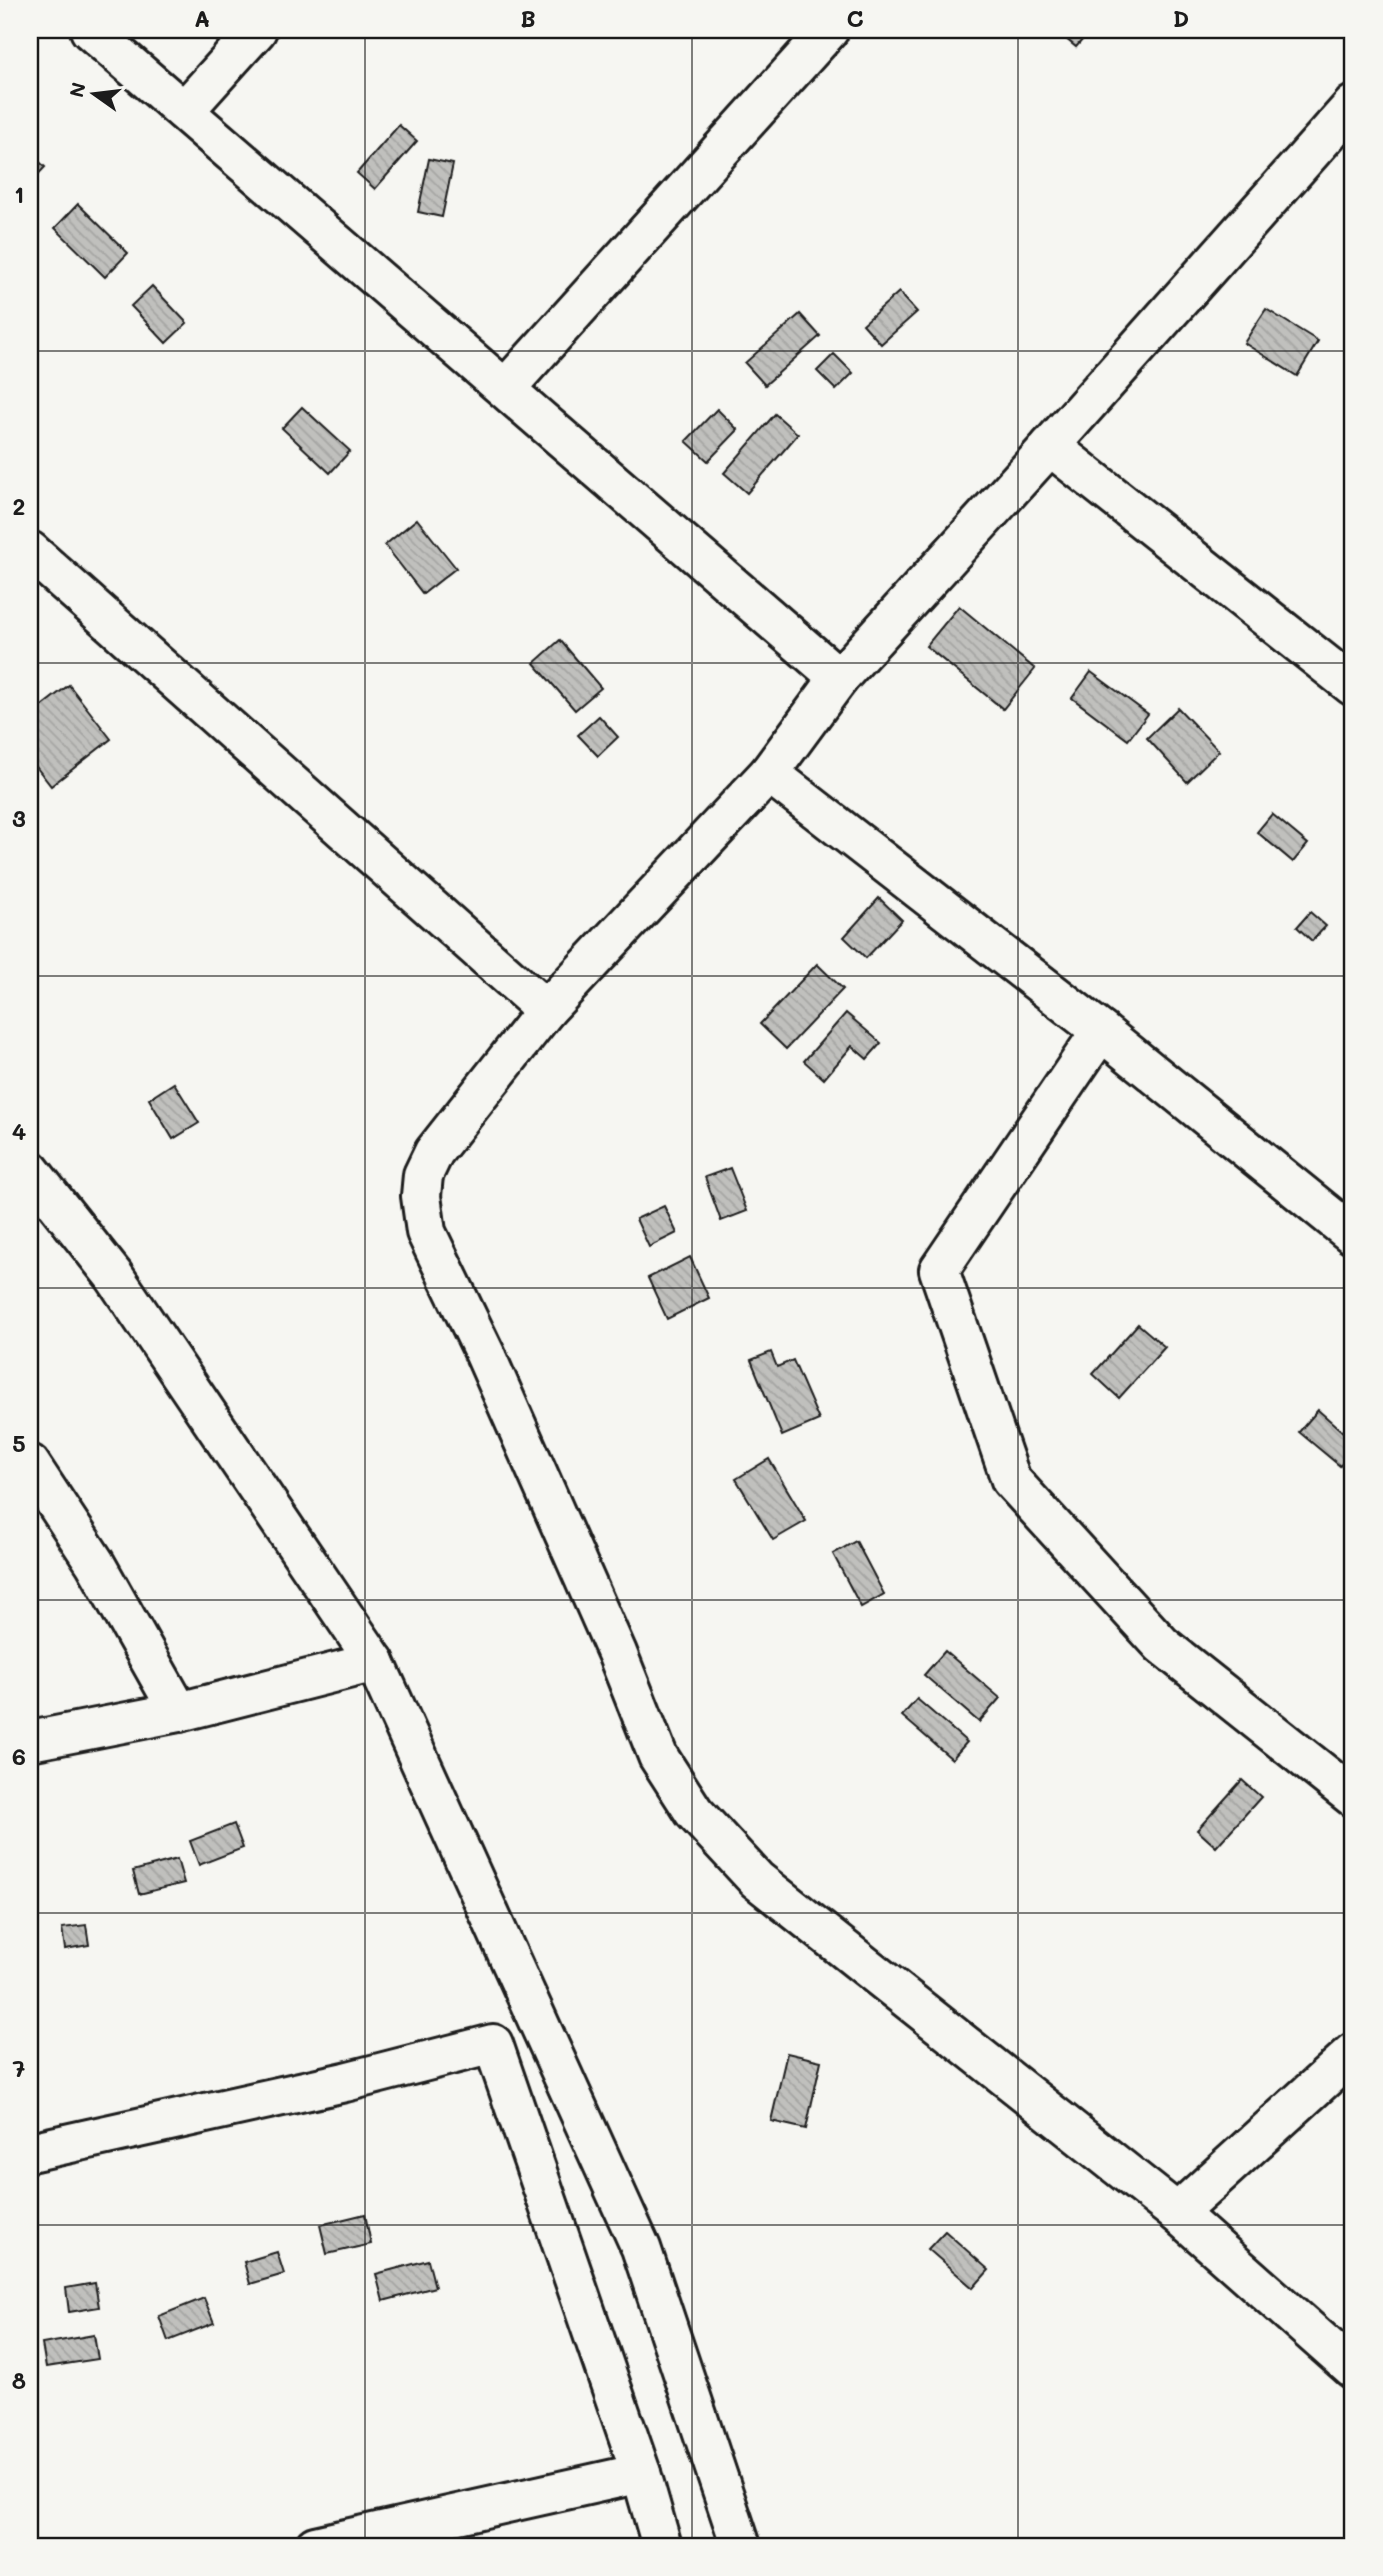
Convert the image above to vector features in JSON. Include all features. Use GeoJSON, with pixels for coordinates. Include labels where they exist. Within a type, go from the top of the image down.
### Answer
{"type":"FeatureCollection","features":[{"type":"Feature","properties":{"kind":"street"},"geometry":{"type":"LineString","coordinates":[[90,30],[839,678]]}},
{"type":"Feature","properties":{"kind":"street"},"geometry":{"type":"LineString","coordinates":[[184,111],[257,30]]}},
{"type":"Feature","properties":{"kind":"street"},"geometry":{"type":"LineString","coordinates":[[506,388],[829,30]]}},
{"type":"Feature","properties":{"kind":"street"},"geometry":{"type":"LineString","coordinates":[[1353,105],[1050,446],[839,678],[769,772],[546,1010],[434,1152],[423,1175],[421,1196],[426,1231],[507,1404],[617,1653],[658,1756],[694,1812],[757,1880],[1177,2213],[1353,2369]]}},
{"type":"Feature","properties":{"kind":"street"},"geometry":{"type":"LineString","coordinates":[[1050,446],[1353,686]]}},
{"type":"Feature","properties":{"kind":"street"},"geometry":{"type":"LineString","coordinates":[[30,551],[546,1010]]}},
{"type":"Feature","properties":{"kind":"street"},"geometry":{"type":"LineString","coordinates":[[769,772],[1101,1031],[1353,1235]]}},
{"type":"Feature","properties":{"kind":"street"},"geometry":{"type":"LineString","coordinates":[[1101,1031],[939,1270],[1011,1480],[1163,1645],[1353,1797]]}},
{"type":"Feature","properties":{"kind":"street"},"geometry":{"type":"LineString","coordinates":[[30,1170],[114,1276],[375,1662],[641,2248],[741,2546]]}},
{"type":"Feature","properties":{"kind":"street"},"geometry":{"type":"LineString","coordinates":[[30,1464],[95,1563],[179,1712]]}},
{"type":"Feature","properties":{"kind":"street"},"geometry":{"type":"LineString","coordinates":[[30,1741],[179,1712],[375,1662]]}},
{"type":"Feature","properties":{"kind":"street"},"geometry":{"type":"LineString","coordinates":[[30,2152],[345,2082],[493,2044],[641,2473],[662,2546]]}},
{"type":"Feature","properties":{"kind":"street"},"geometry":{"type":"LineString","coordinates":[[1177,2213],[1353,2053]]}},
{"type":"Feature","properties":{"kind":"street"},"geometry":{"type":"LineString","coordinates":[[315,2546],[641,2473]]}},
{"type":"Feature","properties":{"kind":"building"},"geometry":{"type":"Polygon","coordinates":[[[1055,30],[1091,30],[1076,47],[1055,30]]]}},
{"type":"Feature","properties":{"kind":"building"},"geometry":{"type":"Polygon","coordinates":[[[399,125],[417,141],[375,189],[357,173],[399,125]]]}},
{"type":"Feature","properties":{"kind":"building"},"geometry":{"type":"Polygon","coordinates":[[[30,153],[45,167],[30,183],[30,153]]]}},
{"type":"Feature","properties":{"kind":"building"},"geometry":{"type":"Polygon","coordinates":[[[429,159],[453,164],[442,217],[418,212],[429,159]]]}},
{"type":"Feature","properties":{"kind":"building"},"geometry":{"type":"Polygon","coordinates":[[[78,204],[128,253],[105,277],[55,228],[78,204]]]}},
{"type":"Feature","properties":{"kind":"building"},"geometry":{"type":"Polygon","coordinates":[[[152,286],[187,323],[166,343],[131,306],[152,286]]]}},
{"type":"Feature","properties":{"kind":"building"},"geometry":{"type":"Polygon","coordinates":[[[899,292],[917,312],[881,344],[863,324],[899,292]]]}},
{"type":"Feature","properties":{"kind":"building"},"geometry":{"type":"Polygon","coordinates":[[[1266,309],[1318,341],[1297,376],[1244,343],[1266,309]]]}},
{"type":"Feature","properties":{"kind":"building"},"geometry":{"type":"Polygon","coordinates":[[[800,314],[820,336],[765,385],[745,363],[800,314]]]}},
{"type":"Feature","properties":{"kind":"building"},"geometry":{"type":"Polygon","coordinates":[[[834,354],[853,373],[836,390],[817,371],[834,354]]]}},
{"type":"Feature","properties":{"kind":"building"},"geometry":{"type":"Polygon","coordinates":[[[302,407],[350,451],[330,473],[282,428],[302,407]]]}},
{"type":"Feature","properties":{"kind":"building"},"geometry":{"type":"Polygon","coordinates":[[[717,409],[738,430],[708,461],[686,441],[717,409]]]}},
{"type":"Feature","properties":{"kind":"building"},"geometry":{"type":"Polygon","coordinates":[[[775,414],[798,434],[747,493],[724,473],[775,414]]]}},
{"type":"Feature","properties":{"kind":"building"},"geometry":{"type":"Polygon","coordinates":[[[417,519],[456,568],[423,594],[385,545],[417,519]]]}},
{"type":"Feature","properties":{"kind":"building"},"geometry":{"type":"Polygon","coordinates":[[[959,606],[1035,669],[1003,709],[926,646],[959,606]]]}},
{"type":"Feature","properties":{"kind":"building"},"geometry":{"type":"Polygon","coordinates":[[[560,640],[601,688],[575,710],[534,663],[560,640]]]}},
{"type":"Feature","properties":{"kind":"building"},"geometry":{"type":"Polygon","coordinates":[[[1091,672],[1148,714],[1128,740],[1072,698],[1091,672]]]}},
{"type":"Feature","properties":{"kind":"building"},"geometry":{"type":"Polygon","coordinates":[[[69,685],[111,739],[51,786],[30,759],[30,715],[69,685]]]}},
{"type":"Feature","properties":{"kind":"building"},"geometry":{"type":"Polygon","coordinates":[[[1178,708],[1219,751],[1187,782],[1147,738],[1178,708]]]}},
{"type":"Feature","properties":{"kind":"building"},"geometry":{"type":"Polygon","coordinates":[[[599,716],[618,737],[598,756],[578,735],[599,716]]]}},
{"type":"Feature","properties":{"kind":"building"},"geometry":{"type":"Polygon","coordinates":[[[1272,814],[1308,844],[1293,862],[1257,832],[1272,814]]]}},
{"type":"Feature","properties":{"kind":"building"},"geometry":{"type":"Polygon","coordinates":[[[879,898],[902,920],[866,958],[844,937],[879,898]]]}},
{"type":"Feature","properties":{"kind":"building"},"geometry":{"type":"Polygon","coordinates":[[[1310,912],[1326,926],[1312,941],[1297,927],[1310,912]]]}},
{"type":"Feature","properties":{"kind":"building"},"geometry":{"type":"Polygon","coordinates":[[[817,964],[843,989],[786,1049],[760,1024],[817,964]]]}},
{"type":"Feature","properties":{"kind":"building"},"geometry":{"type":"Polygon","coordinates":[[[846,1013],[881,1043],[867,1059],[852,1046],[824,1079],[804,1061],[846,1013]]]}},
{"type":"Feature","properties":{"kind":"building"},"geometry":{"type":"Polygon","coordinates":[[[174,1083],[199,1123],[173,1139],[149,1099],[174,1083]]]}},
{"type":"Feature","properties":{"kind":"building"},"geometry":{"type":"Polygon","coordinates":[[[730,1168],[747,1211],[721,1221],[705,1177],[730,1168]]]}},
{"type":"Feature","properties":{"kind":"building"},"geometry":{"type":"Polygon","coordinates":[[[664,1206],[677,1233],[649,1247],[636,1219],[664,1206]]]}},
{"type":"Feature","properties":{"kind":"building"},"geometry":{"type":"Polygon","coordinates":[[[690,1257],[709,1298],[667,1319],[648,1278],[690,1257]]]}},
{"type":"Feature","properties":{"kind":"building"},"geometry":{"type":"Polygon","coordinates":[[[1138,1324],[1165,1347],[1119,1398],[1093,1374],[1138,1324]]]}},
{"type":"Feature","properties":{"kind":"building"},"geometry":{"type":"Polygon","coordinates":[[[771,1352],[777,1367],[793,1360],[819,1420],[782,1436],[751,1360],[771,1352]]]}},
{"type":"Feature","properties":{"kind":"building"},"geometry":{"type":"Polygon","coordinates":[[[1318,1410],[1353,1441],[1353,1450],[1340,1466],[1299,1432],[1318,1410]]]}},
{"type":"Feature","properties":{"kind":"building"},"geometry":{"type":"Polygon","coordinates":[[[769,1459],[806,1521],[773,1540],[736,1479],[769,1459]]]}},
{"type":"Feature","properties":{"kind":"building"},"geometry":{"type":"Polygon","coordinates":[[[856,1541],[884,1594],[861,1607],[833,1554],[856,1541]]]}},
{"type":"Feature","properties":{"kind":"building"},"geometry":{"type":"Polygon","coordinates":[[[945,1651],[1000,1698],[979,1722],[924,1675],[945,1651]]]}},
{"type":"Feature","properties":{"kind":"building"},"geometry":{"type":"Polygon","coordinates":[[[917,1699],[967,1742],[952,1759],[902,1716],[917,1699]]]}},
{"type":"Feature","properties":{"kind":"building"},"geometry":{"type":"Polygon","coordinates":[[[1242,1780],[1261,1797],[1216,1847],[1197,1830],[1242,1780]]]}},
{"type":"Feature","properties":{"kind":"building"},"geometry":{"type":"Polygon","coordinates":[[[234,1824],[243,1848],[199,1865],[190,1841],[234,1824]]]}},
{"type":"Feature","properties":{"kind":"building"},"geometry":{"type":"Polygon","coordinates":[[[177,1859],[184,1883],[139,1894],[133,1871],[177,1859]]]}},
{"type":"Feature","properties":{"kind":"building"},"geometry":{"type":"Polygon","coordinates":[[[86,1925],[89,1945],[65,1949],[62,1928],[86,1925]]]}},
{"type":"Feature","properties":{"kind":"building"},"geometry":{"type":"Polygon","coordinates":[[[787,2053],[821,2061],[806,2129],[771,2121],[787,2053]]]}},
{"type":"Feature","properties":{"kind":"building"},"geometry":{"type":"Polygon","coordinates":[[[365,2214],[371,2244],[327,2254],[320,2225],[365,2214]]]}},
{"type":"Feature","properties":{"kind":"building"},"geometry":{"type":"Polygon","coordinates":[[[945,2231],[989,2270],[973,2288],[928,2249],[945,2231]]]}},
{"type":"Feature","properties":{"kind":"building"},"geometry":{"type":"Polygon","coordinates":[[[277,2252],[284,2274],[250,2284],[244,2262],[277,2252]]]}},
{"type":"Feature","properties":{"kind":"building"},"geometry":{"type":"Polygon","coordinates":[[[428,2260],[435,2287],[383,2301],[376,2274],[428,2260]]]}},
{"type":"Feature","properties":{"kind":"building"},"geometry":{"type":"Polygon","coordinates":[[[95,2283],[99,2307],[69,2312],[66,2288],[95,2283]]]}},
{"type":"Feature","properties":{"kind":"building"},"geometry":{"type":"Polygon","coordinates":[[[204,2298],[214,2323],[168,2341],[159,2316],[204,2298]]]}},
{"type":"Feature","properties":{"kind":"building"},"geometry":{"type":"Polygon","coordinates":[[[94,2335],[98,2359],[46,2367],[42,2344],[94,2335]]]}}]}
